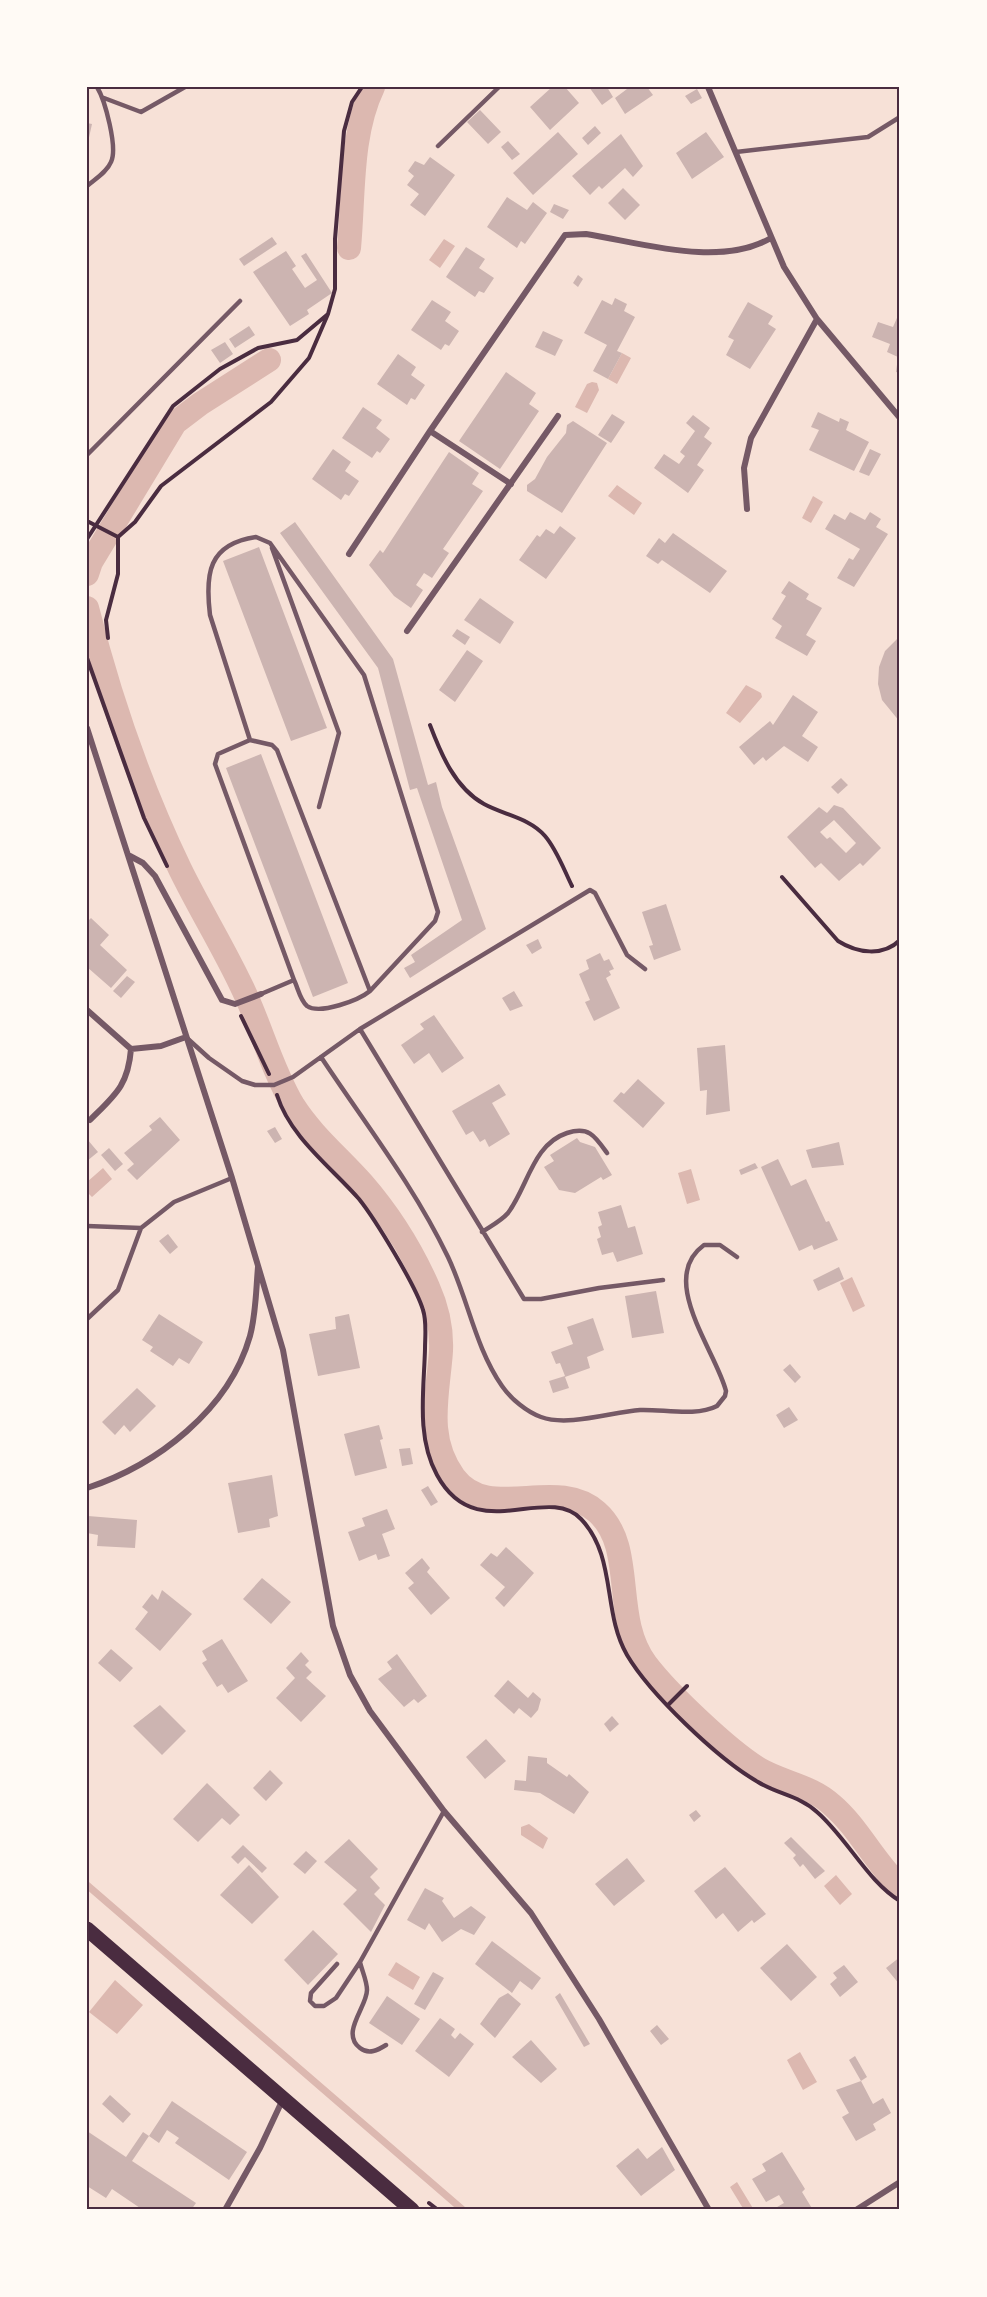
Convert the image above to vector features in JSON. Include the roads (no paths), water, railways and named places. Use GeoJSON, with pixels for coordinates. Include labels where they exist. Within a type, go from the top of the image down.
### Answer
{"type":"FeatureCollection","features":[{"type":"Feature","properties":{"kind":"main road"},"geometry":{"type":"LineString","coordinates":[[87,1929],[412,2210]]}},
{"type":"Feature","properties":{"kind":"street"},"geometry":{"type":"LineString","coordinates":[[708,87],[784,267],[817,319],[900,418]]}},
{"type":"Feature","properties":{"kind":"street"},"geometry":{"type":"LineString","coordinates":[[349,554],[430,430],[565,236],[586,234],[719,253],[746,250],[771,238]]}},
{"type":"Feature","properties":{"kind":"street"},"geometry":{"type":"LineString","coordinates":[[747,509],[744,468],[751,438],[817,319]]}},
{"type":"Feature","properties":{"kind":"street"},"geometry":{"type":"LineString","coordinates":[[407,631],[558,416]]}},
{"type":"Feature","properties":{"kind":"street"},"geometry":{"type":"LineString","coordinates":[[430,430],[511,484]]}},
{"type":"Feature","properties":{"kind":"street"},"geometry":{"type":"LineString","coordinates":[[87,728],[130,855],[259,1263],[286,1362],[338,1644],[357,1691],[444,1811],[531,1913],[599,2019],[710,2210]]}},
{"type":"Feature","properties":{"kind":"street"},"geometry":{"type":"LineString","coordinates":[[130,855],[151,871],[219,996],[226,1003],[237,1004],[261,994]]}},
{"type":"Feature","properties":{"kind":"street"},"geometry":{"type":"LineString","coordinates":[[87,1010],[131,1049],[161,1046],[186,1037]]}},
{"type":"Feature","properties":{"kind":"street"},"geometry":{"type":"LineString","coordinates":[[90,1120],[122,1088],[130,1068],[131,1049]]}},
{"type":"Feature","properties":{"kind":"street"},"geometry":{"type":"LineString","coordinates":[[87,1488],[134,1469],[170,1445],[227,1385],[249,1336],[259,1263]]}},
{"type":"Feature","properties":{"kind":"street"},"geometry":{"type":"LineString","coordinates":[[225,2210],[260,2148],[284,2098]]}},
{"type":"Feature","properties":{"kind":"street"},"geometry":{"type":"LineString","coordinates":[[856,2210],[900,2182]]}},
{"type":"Feature","properties":{"kind":"lane"},"geometry":{"type":"LineString","coordinates":[[87,186],[108,167],[113,158],[104,98],[97,87]]}},
{"type":"Feature","properties":{"kind":"lane"},"geometry":{"type":"LineString","coordinates":[[104,98],[141,112],[185,87]]}},
{"type":"Feature","properties":{"kind":"lane"},"geometry":{"type":"LineString","coordinates":[[438,146],[499,87]]}},
{"type":"Feature","properties":{"kind":"lane"},"geometry":{"type":"LineString","coordinates":[[736,152],[868,136],[900,117]]}},
{"type":"Feature","properties":{"kind":"lane"},"geometry":{"type":"LineString","coordinates":[[87,455],[240,301]]}},
{"type":"Feature","properties":{"kind":"lane"},"geometry":{"type":"LineString","coordinates":[[250,740],[210,615],[208,583],[214,558],[223,549],[256,537],[270,543],[364,675],[437,903],[435,921],[370,991],[357,1000],[315,1009],[303,1001],[215,764],[218,754],[250,740],[272,745],[277,750],[370,991]]}},
{"type":"Feature","properties":{"kind":"lane"},"geometry":{"type":"LineString","coordinates":[[270,543],[339,733],[320,807]]}},
{"type":"Feature","properties":{"kind":"lane"},"geometry":{"type":"LineString","coordinates":[[186,1037],[209,1058],[242,1081],[255,1085],[274,1085],[293,1077],[360,1029],[590,890],[595,893],[627,956],[645,969]]}},
{"type":"Feature","properties":{"kind":"lane"},"geometry":{"type":"LineString","coordinates":[[261,994],[294,980]]}},
{"type":"Feature","properties":{"kind":"lane"},"geometry":{"type":"LineString","coordinates":[[360,1029],[524,1299],[541,1299],[599,1287],[663,1280]]}},
{"type":"Feature","properties":{"kind":"lane"},"geometry":{"type":"LineString","coordinates":[[321,1057],[424,1213],[448,1255],[474,1328],[503,1388],[518,1403],[542,1418],[578,1419],[641,1410],[691,1411],[717,1406],[725,1396],[726,1390],[694,1316],[686,1287],[686,1274],[693,1256],[704,1245],[720,1245],[737,1257]]}},
{"type":"Feature","properties":{"kind":"lane"},"geometry":{"type":"LineString","coordinates":[[482,1232],[509,1211],[544,1147],[556,1137],[577,1130],[585,1131],[594,1134],[607,1153]]}},
{"type":"Feature","properties":{"kind":"lane"},"geometry":{"type":"LineString","coordinates":[[87,1319],[118,1290],[141,1228],[174,1202],[232,1178]]}},
{"type":"Feature","properties":{"kind":"lane"},"geometry":{"type":"LineString","coordinates":[[87,1226],[141,1228]]}},
{"type":"Feature","properties":{"kind":"lane"},"geometry":{"type":"LineString","coordinates":[[338,1964],[311,1993],[310,2001],[315,2006],[324,2006],[333,2002],[360,1962],[444,1811]]}},
{"type":"Feature","properties":{"kind":"lane"},"geometry":{"type":"LineString","coordinates":[[360,1962],[367,1988],[353,2029],[353,2039],[362,2050],[370,2052],[386,2045]]}},
{"type":"Feature","properties":{"kind":"waterway"},"geometry":{"type":"LineString","coordinates":[[349,248],[357,145],[360,125],[373,87]]}},
{"type":"Feature","properties":{"kind":"waterway"},"geometry":{"type":"LineString","coordinates":[[87,574],[91,562],[175,423],[200,404],[269,360]]}},
{"type":"Feature","properties":{"kind":"waterway"},"geometry":{"type":"LineString","coordinates":[[87,608],[105,674],[152,806],[180,869],[241,985],[285,1091],[309,1126],[363,1184],[391,1220],[428,1287],[441,1335],[436,1431],[439,1447],[454,1477],[468,1490],[485,1497],[562,1498],[580,1502],[597,1512],[609,1527],[617,1544],[629,1626],[635,1646],[646,1664],[669,1690],[731,1749],[768,1774],[816,1793],[832,1805],[842,1814],[900,1886]]}},
{"type":"Feature","properties":{"kind":"waterway"},"geometry":{"type":"LineString","coordinates":[[87,1885],[463,2210]]}}]}
